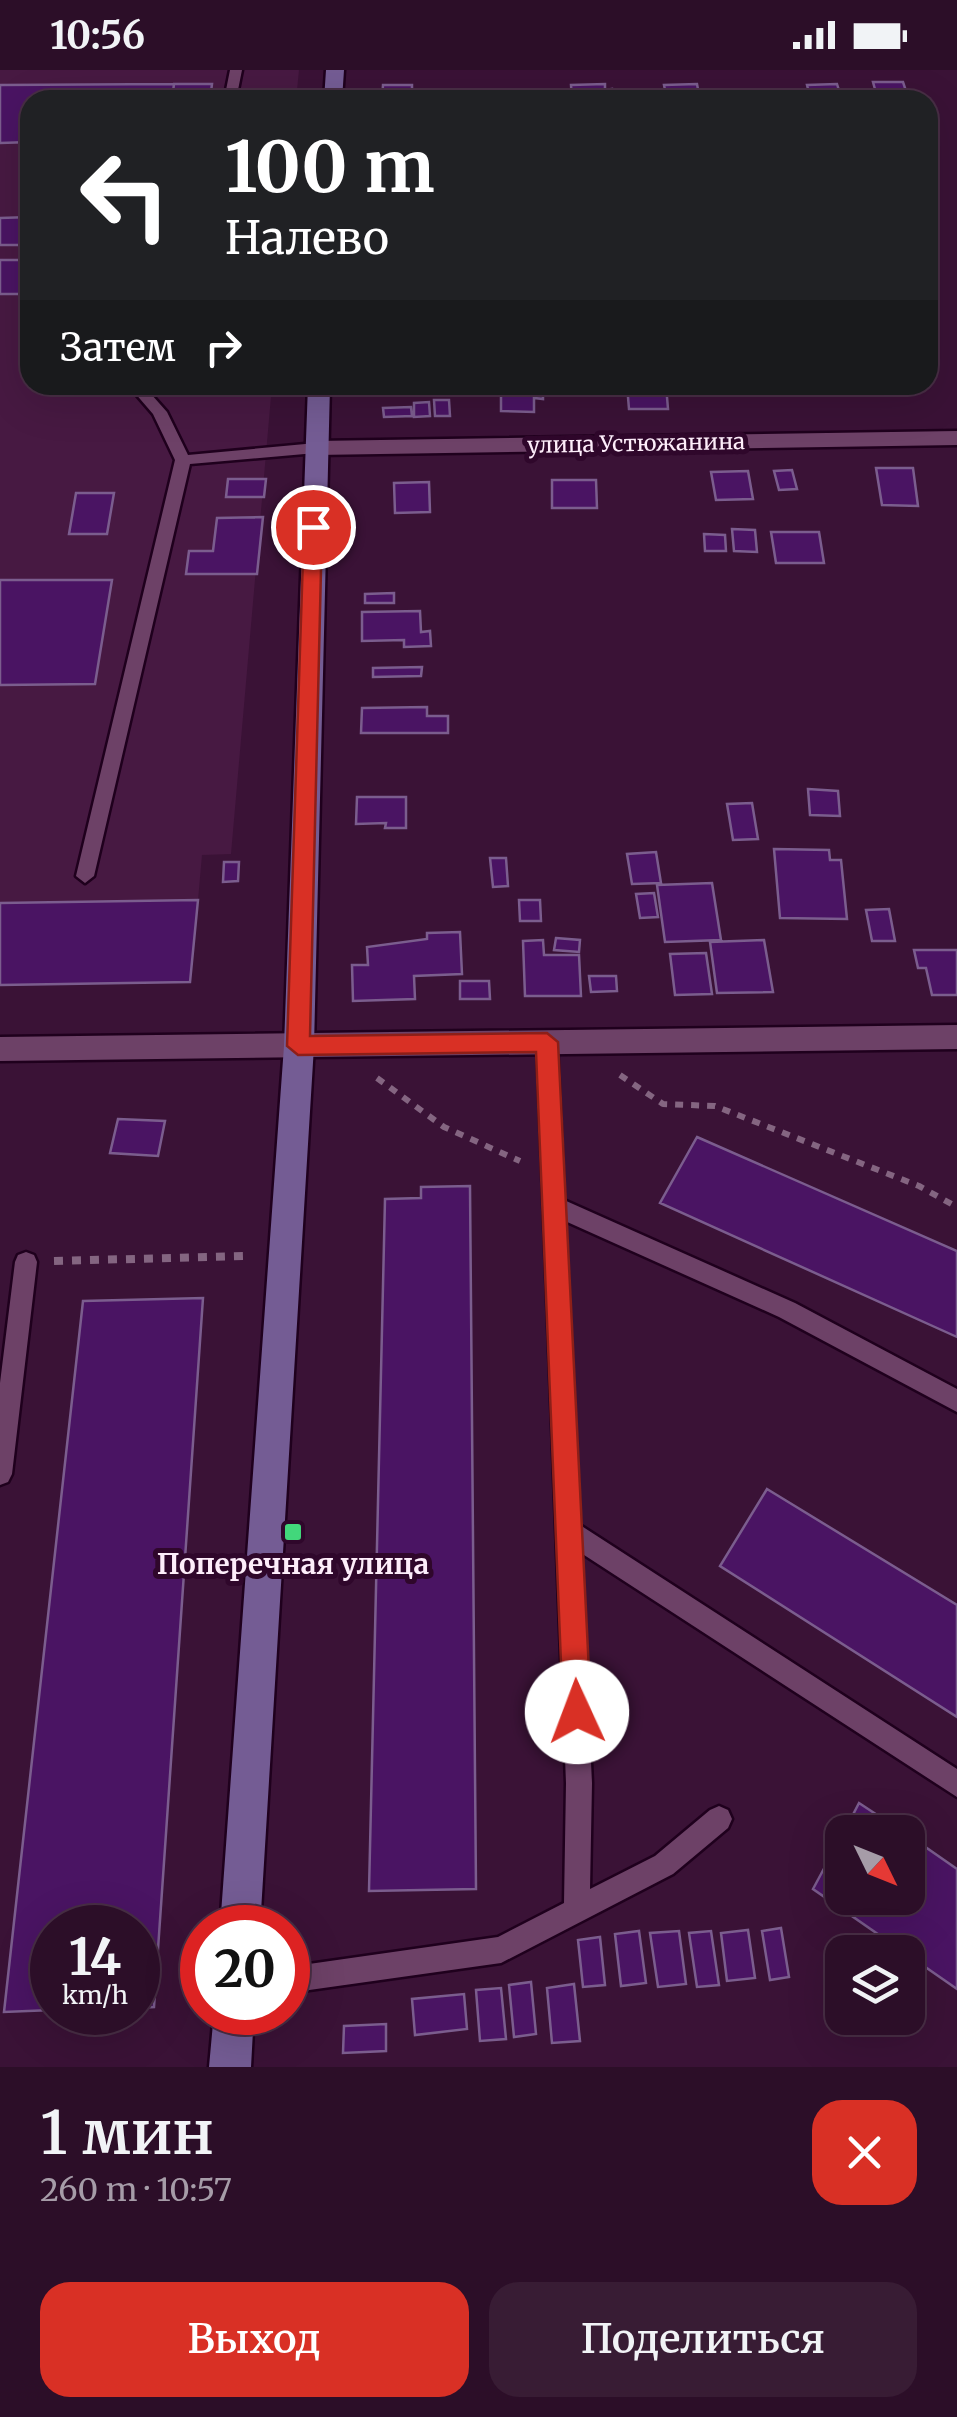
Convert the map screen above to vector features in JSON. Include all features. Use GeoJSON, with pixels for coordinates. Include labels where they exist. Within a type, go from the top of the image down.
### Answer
{"type":"FeatureCollection","features":[{"type":"Feature","properties":{"kind":"street"},"geometry":{"type":"LineString","coordinates":[[241,1905],[298,1046],[319,395]]}},
{"type":"Feature","properties":{"kind":"street","name":"улица Устюжанина"},"geometry":{"type":"LineString","coordinates":[[316,448],[957,438]]}},
{"type":"Feature","properties":{"kind":"street"},"geometry":{"type":"LineString","coordinates":[[0,1049],[957,1037]]}},
{"type":"Feature","properties":{"kind":"street"},"geometry":{"type":"LineString","coordinates":[[230,2067],[232,2035]]}},
{"type":"Feature","properties":{"kind":"lane"},"geometry":{"type":"LineString","coordinates":[[85,876],[182,460],[160,412],[144,395]]}},
{"type":"Feature","properties":{"kind":"lane"},"geometry":{"type":"LineString","coordinates":[[182,460],[316,448]]}},
{"type":"Feature","properties":{"kind":"lane"},"geometry":{"type":"LineString","coordinates":[[547,1042],[579,1784],[577,1910]]}},
{"type":"Feature","properties":{"kind":"lane"},"geometry":{"type":"LineString","coordinates":[[556,1207],[787,1310],[957,1401]]}},
{"type":"Feature","properties":{"kind":"lane"},"geometry":{"type":"LineString","coordinates":[[0,1474],[26,1262]]}},
{"type":"Feature","properties":{"kind":"lane"},"geometry":{"type":"LineString","coordinates":[[570,1532],[957,1784]]}},
{"type":"Feature","properties":{"kind":"lane"},"geometry":{"type":"LineString","coordinates":[[310,1977],[501,1950],[664,1865],[719,1819]]}},
{"type":"Feature","properties":{"kind":"path"},"geometry":{"type":"LineString","coordinates":[[581,1042],[646,1096],[663,1104],[716,1106],[919,1186],[957,1206]]}},
{"type":"Feature","properties":{"kind":"path"},"geometry":{"type":"LineString","coordinates":[[342,1045],[398,1098],[470,1144],[554,1172]]}},
{"type":"Feature","properties":{"kind":"path"},"geometry":{"type":"LineString","coordinates":[[26,1262],[283,1255]]}},
{"type":"Feature","properties":{"kind":"shaded area"},"geometry":{"type":"Polygon","coordinates":[[[0,70],[299,70],[297,90],[20,90],[20,395],[271,395],[231,854],[202,855],[198,900],[0,903],[0,70]]]}},
{"type":"Feature","properties":{"kind":"building"},"geometry":{"type":"Polygon","coordinates":[[[873,82],[903,82],[906,90],[875,90],[873,82]]]}},
{"type":"Feature","properties":{"kind":"building"},"geometry":{"type":"Polygon","coordinates":[[[174,84],[173,90],[20,90],[20,142],[0,143],[0,85],[174,84]]]}},
{"type":"Feature","properties":{"kind":"building"},"geometry":{"type":"Polygon","coordinates":[[[174,84],[212,84],[211,90],[173,90],[174,84]]]}},
{"type":"Feature","properties":{"kind":"building"},"geometry":{"type":"Polygon","coordinates":[[[605,84],[605,90],[571,90],[571,85],[605,84]]]}},
{"type":"Feature","properties":{"kind":"building"},"geometry":{"type":"Polygon","coordinates":[[[697,84],[698,90],[665,90],[664,85],[697,84]]]}},
{"type":"Feature","properties":{"kind":"building"},"geometry":{"type":"Polygon","coordinates":[[[837,84],[839,90],[798,90],[808,89],[807,85],[837,84]]]}},
{"type":"Feature","properties":{"kind":"building"},"geometry":{"type":"Polygon","coordinates":[[[383,85],[412,85],[412,90],[383,90],[383,85]]]}},
{"type":"Feature","properties":{"kind":"building"},"geometry":{"type":"Polygon","coordinates":[[[20,217],[20,245],[0,245],[0,218],[20,217]]]}},
{"type":"Feature","properties":{"kind":"building"},"geometry":{"type":"Polygon","coordinates":[[[0,260],[20,260],[20,294],[0,294],[0,260]]]}},
{"type":"Feature","properties":{"kind":"building"},"geometry":{"type":"Polygon","coordinates":[[[501,395],[543,395],[543,399],[534,398],[534,412],[501,411],[501,395]]]}},
{"type":"Feature","properties":{"kind":"building"},"geometry":{"type":"Polygon","coordinates":[[[628,395],[667,395],[668,409],[629,409],[628,395]]]}},
{"type":"Feature","properties":{"kind":"building"},"geometry":{"type":"Polygon","coordinates":[[[434,400],[449,400],[450,416],[435,416],[434,400]]]}},
{"type":"Feature","properties":{"kind":"building"},"geometry":{"type":"Polygon","coordinates":[[[429,402],[430,416],[414,417],[414,403],[429,402]]]}},
{"type":"Feature","properties":{"kind":"building"},"geometry":{"type":"Polygon","coordinates":[[[411,407],[412,416],[384,417],[383,408],[411,407]]]}},
{"type":"Feature","properties":{"kind":"building"},"geometry":{"type":"Polygon","coordinates":[[[876,468],[913,468],[918,506],[882,505],[876,468]]]}},
{"type":"Feature","properties":{"kind":"building"},"geometry":{"type":"Polygon","coordinates":[[[792,470],[797,489],[779,490],[774,471],[792,470]]]}},
{"type":"Feature","properties":{"kind":"building"},"geometry":{"type":"Polygon","coordinates":[[[748,471],[753,499],[716,500],[711,472],[748,471]]]}},
{"type":"Feature","properties":{"kind":"building"},"geometry":{"type":"Polygon","coordinates":[[[228,479],[266,479],[264,497],[226,497],[228,479]]]}},
{"type":"Feature","properties":{"kind":"building"},"geometry":{"type":"Polygon","coordinates":[[[552,480],[596,480],[597,508],[552,508],[552,480]]]}},
{"type":"Feature","properties":{"kind":"building"},"geometry":{"type":"Polygon","coordinates":[[[429,482],[430,512],[395,513],[394,483],[429,482]]]}},
{"type":"Feature","properties":{"kind":"building"},"geometry":{"type":"Polygon","coordinates":[[[76,493],[114,493],[107,534],[69,534],[76,493]]]}},
{"type":"Feature","properties":{"kind":"building"},"geometry":{"type":"Polygon","coordinates":[[[263,517],[257,574],[186,574],[189,551],[213,551],[217,518],[263,517]]]}},
{"type":"Feature","properties":{"kind":"building"},"geometry":{"type":"Polygon","coordinates":[[[732,529],[755,530],[757,552],[734,551],[732,529]]]}},
{"type":"Feature","properties":{"kind":"building"},"geometry":{"type":"Polygon","coordinates":[[[771,532],[819,532],[824,563],[776,563],[771,532]]]}},
{"type":"Feature","properties":{"kind":"building"},"geometry":{"type":"Polygon","coordinates":[[[704,534],[725,535],[726,551],[705,551],[704,534]]]}},
{"type":"Feature","properties":{"kind":"building"},"geometry":{"type":"Polygon","coordinates":[[[0,580],[112,580],[95,684],[0,685],[0,580]]]}},
{"type":"Feature","properties":{"kind":"building"},"geometry":{"type":"Polygon","coordinates":[[[394,593],[394,603],[365,603],[365,594],[394,593]]]}},
{"type":"Feature","properties":{"kind":"building"},"geometry":{"type":"Polygon","coordinates":[[[420,611],[421,632],[430,631],[431,646],[404,647],[404,640],[362,641],[362,612],[420,611]]]}},
{"type":"Feature","properties":{"kind":"building"},"geometry":{"type":"Polygon","coordinates":[[[422,667],[421,676],[373,677],[373,668],[422,667]]]}},
{"type":"Feature","properties":{"kind":"building"},"geometry":{"type":"Polygon","coordinates":[[[427,707],[427,716],[448,716],[448,733],[361,733],[362,708],[427,707]]]}},
{"type":"Feature","properties":{"kind":"building"},"geometry":{"type":"Polygon","coordinates":[[[808,789],[838,791],[840,816],[810,815],[808,789]]]}},
{"type":"Feature","properties":{"kind":"building"},"geometry":{"type":"Polygon","coordinates":[[[357,797],[406,797],[406,828],[385,828],[386,823],[356,824],[357,797]]]}},
{"type":"Feature","properties":{"kind":"building"},"geometry":{"type":"Polygon","coordinates":[[[752,803],[758,839],[733,840],[727,804],[752,803]]]}},
{"type":"Feature","properties":{"kind":"building"},"geometry":{"type":"Polygon","coordinates":[[[774,849],[829,850],[830,860],[841,860],[847,919],[780,918],[774,849]]]}},
{"type":"Feature","properties":{"kind":"building"},"geometry":{"type":"Polygon","coordinates":[[[656,852],[661,883],[632,884],[627,854],[656,852]]]}},
{"type":"Feature","properties":{"kind":"building"},"geometry":{"type":"Polygon","coordinates":[[[490,858],[506,858],[508,886],[493,887],[490,858]]]}},
{"type":"Feature","properties":{"kind":"building"},"geometry":{"type":"Polygon","coordinates":[[[224,862],[239,862],[238,881],[223,882],[224,862]]]}},
{"type":"Feature","properties":{"kind":"building"},"geometry":{"type":"Polygon","coordinates":[[[712,883],[721,940],[665,942],[657,885],[712,883]]]}},
{"type":"Feature","properties":{"kind":"building"},"geometry":{"type":"Polygon","coordinates":[[[654,893],[658,917],[640,918],[636,894],[654,893]]]}},
{"type":"Feature","properties":{"kind":"building"},"geometry":{"type":"Polygon","coordinates":[[[198,900],[190,982],[0,985],[0,903],[198,900]]]}},
{"type":"Feature","properties":{"kind":"building"},"geometry":{"type":"Polygon","coordinates":[[[519,900],[540,900],[541,921],[520,921],[519,900]]]}},
{"type":"Feature","properties":{"kind":"building"},"geometry":{"type":"Polygon","coordinates":[[[889,909],[895,941],[872,941],[866,910],[889,909]]]}},
{"type":"Feature","properties":{"kind":"building"},"geometry":{"type":"Polygon","coordinates":[[[460,932],[462,974],[414,976],[415,999],[353,1001],[352,965],[368,965],[367,947],[427,939],[427,933],[460,932]]]}},
{"type":"Feature","properties":{"kind":"building"},"geometry":{"type":"Polygon","coordinates":[[[556,938],[580,940],[579,952],[554,950],[556,938]]]}},
{"type":"Feature","properties":{"kind":"building"},"geometry":{"type":"Polygon","coordinates":[[[543,940],[544,955],[579,955],[581,996],[525,996],[523,941],[543,940]]]}},
{"type":"Feature","properties":{"kind":"building"},"geometry":{"type":"Polygon","coordinates":[[[764,940],[773,992],[717,993],[710,942],[764,940]]]}},
{"type":"Feature","properties":{"kind":"building"},"geometry":{"type":"Polygon","coordinates":[[[914,950],[957,950],[957,995],[932,995],[926,968],[918,968],[914,950]]]}},
{"type":"Feature","properties":{"kind":"building"},"geometry":{"type":"Polygon","coordinates":[[[706,953],[712,994],[675,995],[670,954],[706,953]]]}},
{"type":"Feature","properties":{"kind":"building"},"geometry":{"type":"Polygon","coordinates":[[[589,976],[616,976],[617,991],[591,992],[589,976]]]}},
{"type":"Feature","properties":{"kind":"building"},"geometry":{"type":"Polygon","coordinates":[[[460,981],[489,981],[490,999],[460,999],[460,981]]]}},
{"type":"Feature","properties":{"kind":"building"},"geometry":{"type":"Polygon","coordinates":[[[118,1119],[165,1121],[158,1156],[110,1153],[118,1119]]]}},
{"type":"Feature","properties":{"kind":"building"},"geometry":{"type":"Polygon","coordinates":[[[697,1137],[957,1251],[957,1337],[660,1203],[697,1137]]]}},
{"type":"Feature","properties":{"kind":"building"},"geometry":{"type":"Polygon","coordinates":[[[470,1186],[476,1889],[369,1891],[385,1199],[421,1198],[421,1187],[470,1186]]]}},
{"type":"Feature","properties":{"kind":"building"},"geometry":{"type":"Polygon","coordinates":[[[203,1298],[160,1920],[160,1905],[30,1905],[30,2011],[4,2012],[83,1301],[203,1298]]]}},
{"type":"Feature","properties":{"kind":"building"},"geometry":{"type":"Polygon","coordinates":[[[767,1489],[957,1605],[957,1717],[720,1566],[767,1489]]]}},
{"type":"Feature","properties":{"kind":"building"},"geometry":{"type":"Polygon","coordinates":[[[859,1803],[877,1815],[853,1815],[859,1803]]]}},
{"type":"Feature","properties":{"kind":"building"},"geometry":{"type":"Polygon","coordinates":[[[925,1847],[957,1869],[957,1989],[925,1967],[925,1935],[879,1935],[850,1915],[925,1915],[925,1847]]]}},
{"type":"Feature","properties":{"kind":"building"},"geometry":{"type":"Polygon","coordinates":[[[825,1867],[825,1897],[813,1889],[825,1867]]]}},
{"type":"Feature","properties":{"kind":"building"},"geometry":{"type":"Polygon","coordinates":[[[781,1928],[789,1977],[770,1980],[762,1931],[781,1928]]]}},
{"type":"Feature","properties":{"kind":"building"},"geometry":{"type":"Polygon","coordinates":[[[748,1930],[755,1978],[727,1981],[721,1933],[748,1930]]]}},
{"type":"Feature","properties":{"kind":"building"},"geometry":{"type":"Polygon","coordinates":[[[639,1931],[646,1983],[621,1986],[615,1934],[639,1931]]]}},
{"type":"Feature","properties":{"kind":"building"},"geometry":{"type":"Polygon","coordinates":[[[679,1931],[686,1984],[658,1987],[650,1933],[679,1931]]]}},
{"type":"Feature","properties":{"kind":"building"},"geometry":{"type":"Polygon","coordinates":[[[711,1931],[719,1985],[697,1987],[689,1933],[711,1931]]]}},
{"type":"Feature","properties":{"kind":"building"},"geometry":{"type":"Polygon","coordinates":[[[600,1937],[605,1985],[583,1987],[578,1940],[600,1937]]]}},
{"type":"Feature","properties":{"kind":"building"},"geometry":{"type":"Polygon","coordinates":[[[531,1982],[536,2034],[514,2037],[509,1985],[531,1982]]]}},
{"type":"Feature","properties":{"kind":"building"},"geometry":{"type":"Polygon","coordinates":[[[574,1984],[580,2041],[552,2043],[547,1988],[574,1984]]]}},
{"type":"Feature","properties":{"kind":"building"},"geometry":{"type":"Polygon","coordinates":[[[501,1988],[506,2039],[480,2041],[476,1990],[501,1988]]]}},
{"type":"Feature","properties":{"kind":"building"},"geometry":{"type":"Polygon","coordinates":[[[464,1994],[467,2029],[415,2035],[412,1999],[464,1994]]]}},
{"type":"Feature","properties":{"kind":"building"},"geometry":{"type":"Polygon","coordinates":[[[386,2024],[386,2051],[343,2053],[344,2026],[386,2024]]]}},
{"type":"Feature","properties":{"kind":"place","name":"Поперечная улица"},"geometry":{"type":"Point","coordinates":[293,1532]}},
{"type":"Feature","properties":{"kind":"route"},"geometry":{"type":"LineString","coordinates":[[313,527],[298,1046],[547,1042],[577,1712]]}}]}
